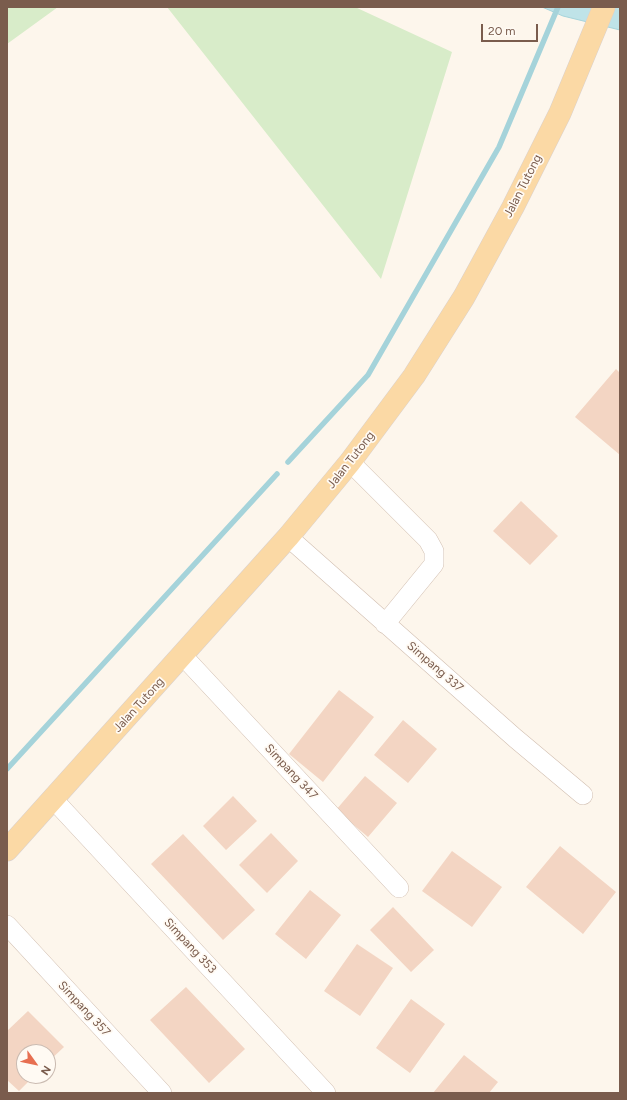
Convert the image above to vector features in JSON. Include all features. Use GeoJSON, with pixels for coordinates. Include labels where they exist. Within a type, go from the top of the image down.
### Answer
{"type":"FeatureCollection","features":[{"type":"Feature","properties":{"kind":"main road","name":"Jalan Tutong"},"geometry":{"type":"LineString","coordinates":[[7,850],[183,656],[288,537],[350,462],[414,376],[464,297],[513,207],[560,113],[604,7]]}},
{"type":"Feature","properties":{"kind":"street"},"geometry":{"type":"LineString","coordinates":[[350,462],[428,540],[434,551],[434,564],[385,624]]}},
{"type":"Feature","properties":{"kind":"street","name":"Simpang 337"},"geometry":{"type":"LineString","coordinates":[[288,537],[385,624],[583,795]]}},
{"type":"Feature","properties":{"kind":"street","name":"Simpang 347"},"geometry":{"type":"LineString","coordinates":[[183,656],[399,888]]}},
{"type":"Feature","properties":{"kind":"street","name":"Simpang 353"},"geometry":{"type":"LineString","coordinates":[[53,799],[326,1093]]}},
{"type":"Feature","properties":{"kind":"street","name":"Simpang 357"},"geometry":{"type":"LineString","coordinates":[[7,925],[162,1093]]}},
{"type":"Feature","properties":{"kind":"green space"},"geometry":{"type":"Polygon","coordinates":[[[7,7],[58,7],[7,44],[7,7]]]}},
{"type":"Feature","properties":{"kind":"green space"},"geometry":{"type":"Polygon","coordinates":[[[167,7],[355,7],[452,52],[381,279],[167,7]]]}},
{"type":"Feature","properties":{"kind":"water"},"geometry":{"type":"Polygon","coordinates":[[[542,7],[620,7],[620,30],[563,16],[542,7]]]}},
{"type":"Feature","properties":{"kind":"building"},"geometry":{"type":"Polygon","coordinates":[[[616,369],[620,373],[620,455],[575,417],[616,369]]]}},
{"type":"Feature","properties":{"kind":"building"},"geometry":{"type":"Polygon","coordinates":[[[521,501],[558,536],[530,565],[493,531],[521,501]]]}},
{"type":"Feature","properties":{"kind":"building"},"geometry":{"type":"Polygon","coordinates":[[[339,690],[374,717],[323,782],[289,754],[339,690]]]}},
{"type":"Feature","properties":{"kind":"building"},"geometry":{"type":"Polygon","coordinates":[[[403,720],[437,749],[408,783],[374,755],[403,720]]]}},
{"type":"Feature","properties":{"kind":"building"},"geometry":{"type":"Polygon","coordinates":[[[365,776],[397,803],[368,837],[336,810],[365,776]]]}},
{"type":"Feature","properties":{"kind":"building"},"geometry":{"type":"Polygon","coordinates":[[[233,796],[257,821],[226,850],[203,826],[233,796]]]}},
{"type":"Feature","properties":{"kind":"building"},"geometry":{"type":"Polygon","coordinates":[[[271,833],[298,861],[267,893],[239,865],[271,833]]]}},
{"type":"Feature","properties":{"kind":"building"},"geometry":{"type":"Polygon","coordinates":[[[183,834],[255,910],[223,940],[151,864],[183,834]]]}},
{"type":"Feature","properties":{"kind":"building"},"geometry":{"type":"Polygon","coordinates":[[[560,846],[616,892],[583,934],[526,887],[560,846]]]}},
{"type":"Feature","properties":{"kind":"building"},"geometry":{"type":"Polygon","coordinates":[[[452,851],[502,887],[472,927],[422,891],[452,851]]]}},
{"type":"Feature","properties":{"kind":"building"},"geometry":{"type":"Polygon","coordinates":[[[310,890],[341,915],[306,959],[275,934],[310,890]]]}},
{"type":"Feature","properties":{"kind":"building"},"geometry":{"type":"Polygon","coordinates":[[[393,907],[434,950],[411,972],[370,930],[393,907]]]}},
{"type":"Feature","properties":{"kind":"building"},"geometry":{"type":"Polygon","coordinates":[[[357,944],[393,968],[360,1016],[324,991],[357,944]]]}},
{"type":"Feature","properties":{"kind":"building"},"geometry":{"type":"Polygon","coordinates":[[[186,987],[245,1049],[209,1083],[150,1020],[186,987]]]}},
{"type":"Feature","properties":{"kind":"building"},"geometry":{"type":"Polygon","coordinates":[[[411,999],[445,1024],[410,1073],[376,1048],[411,999]]]}},
{"type":"Feature","properties":{"kind":"building"},"geometry":{"type":"Polygon","coordinates":[[[28,1011],[64,1047],[56,1054],[56,1044],[16,1044],[16,1084],[26,1084],[19,1091],[7,1080],[7,1031],[28,1011]]]}},
{"type":"Feature","properties":{"kind":"building"},"geometry":{"type":"Polygon","coordinates":[[[464,1055],[498,1082],[489,1093],[433,1093],[464,1055]]]}},
{"type":"Feature","properties":{"kind":"waterway"},"geometry":{"type":"LineString","coordinates":[[288,462],[368,375],[499,147],[558,7]]}},
{"type":"Feature","properties":{"kind":"waterway"},"geometry":{"type":"LineString","coordinates":[[7,769],[277,474]]}}]}
